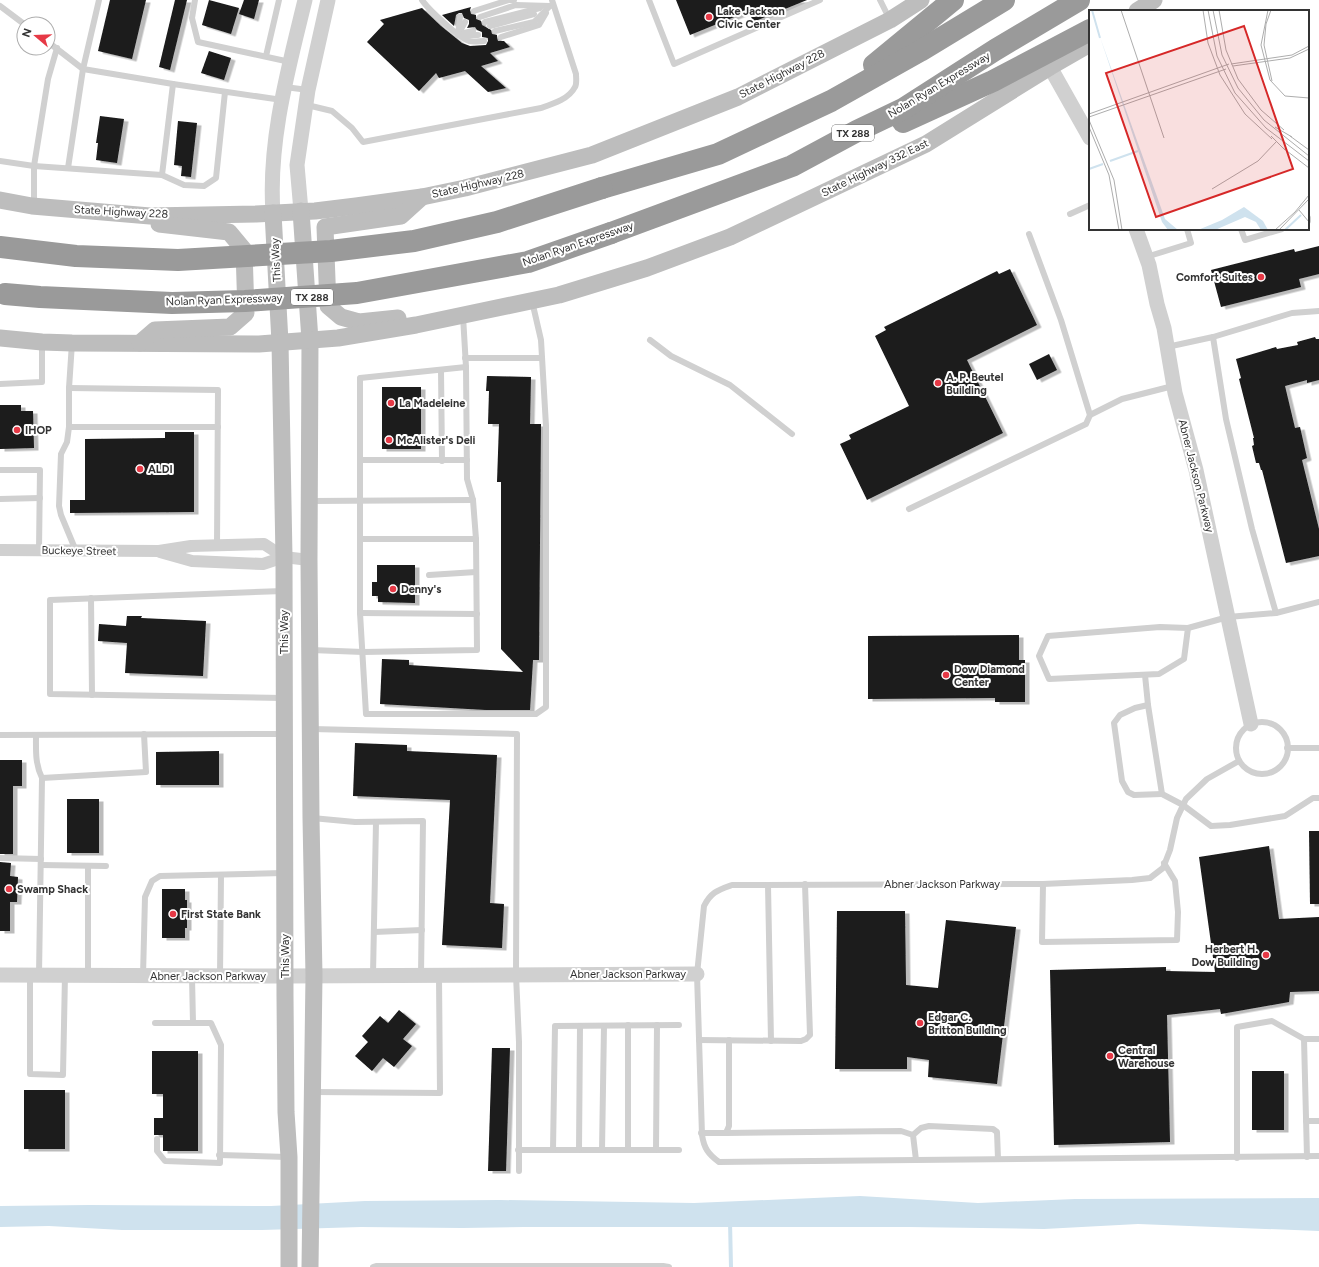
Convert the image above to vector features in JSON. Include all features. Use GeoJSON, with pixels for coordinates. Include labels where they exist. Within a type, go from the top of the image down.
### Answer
{"type":"FeatureCollection","features":[{"type":"Feature","properties":{"kind":"highway"},"geometry":{"type":"LineString","coordinates":[[831,100],[953,0]]}},
{"type":"Feature","properties":{"kind":"highway"},"geometry":{"type":"LineString","coordinates":[[0,247],[76,256],[178,260],[331,251],[414,241],[497,222],[602,188],[718,154],[831,100],[920,51],[1004,0]]}},
{"type":"Feature","properties":{"kind":"highway","name":"Nolan Ryan Expressway"},"geometry":{"type":"LineString","coordinates":[[0,293],[40,297],[172,303],[245,301],[357,293],[528,262],[792,166],[857,131],[903,109],[995,50],[1079,0]]}},
{"type":"Feature","properties":{"kind":"highway"},"geometry":{"type":"LineString","coordinates":[[792,166],[882,132],[993,81],[1089,31]]}},
{"type":"Feature","properties":{"kind":"main road","name":"State Highway 228"},"geometry":{"type":"LineString","coordinates":[[0,200],[34,206],[150,216],[273,213],[341,208],[422,197],[465,188],[592,155],[738,97],[890,20],[921,0]]}},
{"type":"Feature","properties":{"kind":"main road"},"geometry":{"type":"LineString","coordinates":[[1139,10],[1154,0]]}},
{"type":"Feature","properties":{"kind":"main road","name":"State Highway 332 East"},"geometry":{"type":"LineString","coordinates":[[532,301],[559,295],[647,268],[730,237],[926,144],[1089,45]]}},
{"type":"Feature","properties":{"kind":"main road"},"geometry":{"type":"LineString","coordinates":[[416,325],[401,317],[360,322],[341,318],[328,306],[325,227],[401,216],[422,197]]}},
{"type":"Feature","properties":{"kind":"main road"},"geometry":{"type":"LineString","coordinates":[[301,211],[310,340],[309,650],[314,976],[310,1267]]}},
{"type":"Feature","properties":{"kind":"main road","name":"This Way"},"geometry":{"type":"LineString","coordinates":[[273,213],[280,342],[284,557],[284,873],[286,1112],[289,1157],[288,1267]]}},
{"type":"Feature","properties":{"kind":"main road"},"geometry":{"type":"LineString","coordinates":[[140,343],[155,330],[230,327],[246,313],[244,250],[229,232],[161,225],[150,216]]}},
{"type":"Feature","properties":{"kind":"main road"},"geometry":{"type":"LineString","coordinates":[[0,338],[72,343],[258,344],[338,338],[416,325],[463,314],[532,301]]}},
{"type":"Feature","properties":{"kind":"main road"},"geometry":{"type":"LineString","coordinates":[[284,819],[311,818]]}},
{"type":"Feature","properties":{"kind":"street","name":"This Way"},"geometry":{"type":"LineString","coordinates":[[273,213],[272,186],[274,151],[290,62],[305,0]]}},
{"type":"Feature","properties":{"kind":"street"},"geometry":{"type":"LineString","coordinates":[[301,211],[297,165],[305,105],[326,0]]}},
{"type":"Feature","properties":{"kind":"street"},"geometry":{"type":"LineString","coordinates":[[1050,67],[1089,136]]}},
{"type":"Feature","properties":{"kind":"street","name":"Abner Jackson Parkway"},"geometry":{"type":"LineString","coordinates":[[1136,230],[1146,257],[1164,328],[1174,386],[1196,470],[1251,724]]}},
{"type":"Feature","properties":{"kind":"street","name":"Buckeye Street"},"geometry":{"type":"LineString","coordinates":[[0,550],[158,551],[191,546],[264,544],[284,557]]}},
{"type":"Feature","properties":{"kind":"street","name":"Buckeye Street"},"geometry":{"type":"LineString","coordinates":[[158,551],[192,562],[263,564],[284,557],[309,560]]}},
{"type":"Feature","properties":{"kind":"street","name":"Abner Jackson Parkway"},"geometry":{"type":"LineString","coordinates":[[0,975],[373,976],[697,974]]}},
{"type":"Feature","properties":{"kind":"lane"},"geometry":{"type":"LineString","coordinates":[[68,168],[83,69],[99,0]]}},
{"type":"Feature","properties":{"kind":"lane"},"geometry":{"type":"LineString","coordinates":[[196,0],[192,18],[198,42],[290,62]]}},
{"type":"Feature","properties":{"kind":"lane"},"geometry":{"type":"LineString","coordinates":[[266,56],[279,0]]}},
{"type":"Feature","properties":{"kind":"lane"},"geometry":{"type":"LineString","coordinates":[[422,0],[426,7],[458,35],[469,41],[484,41]]}},
{"type":"Feature","properties":{"kind":"lane"},"geometry":{"type":"LineString","coordinates":[[474,11],[509,0],[552,4]]}},
{"type":"Feature","properties":{"kind":"lane"},"geometry":{"type":"LineString","coordinates":[[649,0],[674,64],[820,0]]}},
{"type":"Feature","properties":{"kind":"lane"},"geometry":{"type":"LineString","coordinates":[[880,0],[890,20]]}},
{"type":"Feature","properties":{"kind":"lane"},"geometry":{"type":"LineString","coordinates":[[480,17],[516,5],[552,4]]}},
{"type":"Feature","properties":{"kind":"lane"},"geometry":{"type":"LineString","coordinates":[[487,24],[552,4]]}},
{"type":"Feature","properties":{"kind":"lane"},"geometry":{"type":"LineString","coordinates":[[495,31],[534,22],[552,4]]}},
{"type":"Feature","properties":{"kind":"lane"},"geometry":{"type":"LineString","coordinates":[[501,37],[539,25],[552,4]]}},
{"type":"Feature","properties":{"kind":"lane"},"geometry":{"type":"LineString","coordinates":[[305,105],[332,111],[352,128],[363,142],[541,108],[556,102],[568,95],[576,86],[576,74],[552,4]]}},
{"type":"Feature","properties":{"kind":"lane"},"geometry":{"type":"LineString","coordinates":[[0,6],[16,18]]}},
{"type":"Feature","properties":{"kind":"lane"},"geometry":{"type":"LineString","coordinates":[[458,35],[469,26]]}},
{"type":"Feature","properties":{"kind":"lane"},"geometry":{"type":"LineString","coordinates":[[458,35],[469,26]]}},
{"type":"Feature","properties":{"kind":"lane"},"geometry":{"type":"LineString","coordinates":[[458,35],[467,36],[469,26]]}},
{"type":"Feature","properties":{"kind":"lane"},"geometry":{"type":"LineString","coordinates":[[34,206],[34,166],[48,79],[57,48],[83,69],[226,92],[284,93],[308,90]]}},
{"type":"Feature","properties":{"kind":"lane"},"geometry":{"type":"LineString","coordinates":[[162,175],[173,84]]}},
{"type":"Feature","properties":{"kind":"lane"},"geometry":{"type":"LineString","coordinates":[[0,161],[34,166],[162,175],[184,185],[204,186],[216,178],[226,92]]}},
{"type":"Feature","properties":{"kind":"lane"},"geometry":{"type":"LineString","coordinates":[[1070,214],[1089,205]]}},
{"type":"Feature","properties":{"kind":"lane"},"geometry":{"type":"LineString","coordinates":[[1146,257],[1191,243],[1187,230]]}},
{"type":"Feature","properties":{"kind":"lane"},"geometry":{"type":"LineString","coordinates":[[1241,230],[1245,240],[1279,230]]}},
{"type":"Feature","properties":{"kind":"lane"},"geometry":{"type":"LineString","coordinates":[[1029,234],[1061,320],[1090,415]]}},
{"type":"Feature","properties":{"kind":"lane"},"geometry":{"type":"LineString","coordinates":[[466,367],[360,378],[360,613],[366,714],[536,714],[546,707],[546,426],[541,340],[532,301]]}},
{"type":"Feature","properties":{"kind":"lane"},"geometry":{"type":"LineString","coordinates":[[1167,347],[1213,337],[1292,313],[1319,311]]}},
{"type":"Feature","properties":{"kind":"lane"},"geometry":{"type":"LineString","coordinates":[[309,650],[363,652],[477,650],[476,539],[473,500],[467,479],[466,358],[463,314]]}},
{"type":"Feature","properties":{"kind":"lane"},"geometry":{"type":"LineString","coordinates":[[1213,337],[1226,418],[1252,529],[1276,613]]}},
{"type":"Feature","properties":{"kind":"lane"},"geometry":{"type":"LineString","coordinates":[[650,340],[671,356],[730,384],[792,434]]}},
{"type":"Feature","properties":{"kind":"lane"},"geometry":{"type":"LineString","coordinates":[[0,384],[42,382],[42,342]]}},
{"type":"Feature","properties":{"kind":"lane"},"geometry":{"type":"LineString","coordinates":[[72,343],[67,442],[61,454],[60,506],[61,515],[76,550]]}},
{"type":"Feature","properties":{"kind":"lane"},"geometry":{"type":"LineString","coordinates":[[466,358],[542,358]]}},
{"type":"Feature","properties":{"kind":"lane"},"geometry":{"type":"LineString","coordinates":[[441,370],[442,461]]}},
{"type":"Feature","properties":{"kind":"lane"},"geometry":{"type":"LineString","coordinates":[[909,509],[1086,424],[1090,415],[1122,399],[1174,386]]}},
{"type":"Feature","properties":{"kind":"lane"},"geometry":{"type":"LineString","coordinates":[[69,388],[218,390],[217,546]]}},
{"type":"Feature","properties":{"kind":"lane"},"geometry":{"type":"LineString","coordinates":[[68,428],[218,427]]}},
{"type":"Feature","properties":{"kind":"lane"},"geometry":{"type":"LineString","coordinates":[[360,460],[467,460]]}},
{"type":"Feature","properties":{"kind":"lane"},"geometry":{"type":"LineString","coordinates":[[0,470],[40,470],[39,550]]}},
{"type":"Feature","properties":{"kind":"lane"},"geometry":{"type":"LineString","coordinates":[[0,499],[40,498]]}},
{"type":"Feature","properties":{"kind":"lane"},"geometry":{"type":"LineString","coordinates":[[309,501],[473,500]]}},
{"type":"Feature","properties":{"kind":"lane"},"geometry":{"type":"LineString","coordinates":[[360,539],[476,539]]}},
{"type":"Feature","properties":{"kind":"lane"},"geometry":{"type":"LineString","coordinates":[[429,575],[476,572]]}},
{"type":"Feature","properties":{"kind":"lane"},"geometry":{"type":"LineString","coordinates":[[284,591],[50,600],[50,694],[284,698]]}},
{"type":"Feature","properties":{"kind":"lane"},"geometry":{"type":"LineString","coordinates":[[91,598],[92,695]]}},
{"type":"Feature","properties":{"kind":"lane"},"geometry":{"type":"LineString","coordinates":[[1188,628],[1184,659],[1159,674],[1048,679],[1039,656],[1048,636],[1160,627],[1188,628],[1228,617],[1276,613],[1319,602]]}},
{"type":"Feature","properties":{"kind":"lane"},"geometry":{"type":"LineString","coordinates":[[360,613],[477,614]]}},
{"type":"Feature","properties":{"kind":"lane"},"geometry":{"type":"LineString","coordinates":[[1145,675],[1148,706],[1162,794]]}},
{"type":"Feature","properties":{"kind":"lane"},"geometry":{"type":"LineString","coordinates":[[1148,706],[1135,708],[1120,715],[1114,723],[1122,781],[1128,792],[1134,795],[1162,794],[1183,805],[1211,826],[1230,825],[1285,816],[1313,798],[1319,798]]}},
{"type":"Feature","properties":{"kind":"lane"},"geometry":{"type":"LineString","coordinates":[[1259,722],[1275,726],[1281,731],[1285,738],[1287,748],[1287,754],[1278,768],[1270,773],[1261,774],[1252,772],[1245,768],[1239,761],[1236,752],[1236,743],[1239,735],[1244,729],[1251,724],[1259,722]]}},
{"type":"Feature","properties":{"kind":"lane"},"geometry":{"type":"LineString","coordinates":[[310,729],[517,734],[516,975],[519,1042],[519,1171]]}},
{"type":"Feature","properties":{"kind":"lane"},"geometry":{"type":"LineString","coordinates":[[42,778],[146,772],[144,734]]}},
{"type":"Feature","properties":{"kind":"lane"},"geometry":{"type":"LineString","coordinates":[[0,735],[284,734]]}},
{"type":"Feature","properties":{"kind":"lane"},"geometry":{"type":"LineString","coordinates":[[36,735],[37,768],[42,778],[41,862],[30,1074],[63,1075],[65,975]]}},
{"type":"Feature","properties":{"kind":"lane"},"geometry":{"type":"LineString","coordinates":[[1287,748],[1319,748]]}},
{"type":"Feature","properties":{"kind":"lane","name":"Abner Jackson Parkway"},"geometry":{"type":"LineString","coordinates":[[697,974],[704,906],[708,898],[717,890],[732,885],[1043,884],[1150,878],[1163,868],[1170,850],[1177,818],[1186,799],[1207,779],[1239,761]]}},
{"type":"Feature","properties":{"kind":"lane"},"geometry":{"type":"LineString","coordinates":[[311,818],[356,822],[423,821],[421,975]]}},
{"type":"Feature","properties":{"kind":"lane"},"geometry":{"type":"LineString","coordinates":[[373,976],[376,822]]}},
{"type":"Feature","properties":{"kind":"lane"},"geometry":{"type":"LineString","coordinates":[[0,858],[88,866],[106,866]]}},
{"type":"Feature","properties":{"kind":"lane"},"geometry":{"type":"LineString","coordinates":[[1043,884],[1042,942],[1178,940],[1178,912],[1175,880],[1164,863]]}},
{"type":"Feature","properties":{"kind":"lane"},"geometry":{"type":"LineString","coordinates":[[88,866],[88,975]]}},
{"type":"Feature","properties":{"kind":"lane"},"geometry":{"type":"LineString","coordinates":[[143,976],[145,897],[152,881],[160,876],[284,873]]}},
{"type":"Feature","properties":{"kind":"lane"},"geometry":{"type":"LineString","coordinates":[[220,976],[221,875]]}},
{"type":"Feature","properties":{"kind":"lane"},"geometry":{"type":"LineString","coordinates":[[699,1040],[801,1041],[806,1040],[810,1035],[805,884]]}},
{"type":"Feature","properties":{"kind":"lane"},"geometry":{"type":"LineString","coordinates":[[768,885],[771,1041]]}},
{"type":"Feature","properties":{"kind":"lane"},"geometry":{"type":"LineString","coordinates":[[374,932],[422,930]]}},
{"type":"Feature","properties":{"kind":"lane"},"geometry":{"type":"LineString","coordinates":[[697,974],[702,1133],[704,1146],[709,1155],[719,1162],[1319,1156]]}},
{"type":"Feature","properties":{"kind":"lane"},"geometry":{"type":"LineString","coordinates":[[313,1092],[440,1093],[439,975]]}},
{"type":"Feature","properties":{"kind":"lane"},"geometry":{"type":"LineString","coordinates":[[192,976],[192,1023]]}},
{"type":"Feature","properties":{"kind":"lane"},"geometry":{"type":"LineString","coordinates":[[1237,1158],[1237,1027],[1272,1022],[1304,1039],[1319,1039]]}},
{"type":"Feature","properties":{"kind":"lane"},"geometry":{"type":"LineString","coordinates":[[154,1023],[211,1023],[221,1045],[220,1163],[165,1161],[157,1151],[157,1139]]}},
{"type":"Feature","properties":{"kind":"lane"},"geometry":{"type":"LineString","coordinates":[[628,1025],[628,1150]]}},
{"type":"Feature","properties":{"kind":"lane"},"geometry":{"type":"LineString","coordinates":[[656,1150],[657,1025]]}},
{"type":"Feature","properties":{"kind":"lane"},"geometry":{"type":"LineString","coordinates":[[553,1150],[554,1026],[679,1025]]}},
{"type":"Feature","properties":{"kind":"lane"},"geometry":{"type":"LineString","coordinates":[[580,1026],[580,1150]]}},
{"type":"Feature","properties":{"kind":"lane"},"geometry":{"type":"LineString","coordinates":[[602,1150],[604,1026]]}},
{"type":"Feature","properties":{"kind":"lane"},"geometry":{"type":"LineString","coordinates":[[1304,1039],[1307,1157]]}},
{"type":"Feature","properties":{"kind":"lane"},"geometry":{"type":"LineString","coordinates":[[726,1133],[729,1126],[729,1040]]}},
{"type":"Feature","properties":{"kind":"lane"},"geometry":{"type":"LineString","coordinates":[[1306,1121],[1319,1121]]}},
{"type":"Feature","properties":{"kind":"lane"},"geometry":{"type":"LineString","coordinates":[[913,1135],[922,1128],[929,1126],[993,1129],[997,1132],[998,1159]]}},
{"type":"Feature","properties":{"kind":"lane"},"geometry":{"type":"LineString","coordinates":[[702,1133],[901,1130],[913,1135]]}},
{"type":"Feature","properties":{"kind":"lane"},"geometry":{"type":"LineString","coordinates":[[913,1135],[916,1160]]}},
{"type":"Feature","properties":{"kind":"lane"},"geometry":{"type":"LineString","coordinates":[[518,1150],[678,1150]]}},
{"type":"Feature","properties":{"kind":"lane"},"geometry":{"type":"LineString","coordinates":[[219,1155],[289,1157]]}},
{"type":"Feature","properties":{"kind":"lane"},"geometry":{"type":"LineString","coordinates":[[373,1267],[669,1267]]}},
{"type":"Feature","properties":{"kind":"water"},"geometry":{"type":"Polygon","coordinates":[[[860,1196],[978,1203],[1075,1199],[1319,1198],[1319,1231],[1138,1224],[1044,1229],[909,1227],[361,1227],[262,1230],[122,1230],[49,1226],[0,1227],[0,1206],[271,1206],[365,1201],[500,1200],[694,1203],[860,1196]]]}},
{"type":"Feature","properties":{"kind":"building"},"geometry":{"type":"Polygon","coordinates":[[[110,0],[146,0],[132,59],[98,51],[110,0]]]}},
{"type":"Feature","properties":{"kind":"building"},"geometry":{"type":"Polygon","coordinates":[[[175,0],[187,0],[170,70],[159,67],[175,0]]]}},
{"type":"Feature","properties":{"kind":"building"},"geometry":{"type":"Polygon","coordinates":[[[209,0],[239,8],[231,34],[202,25],[209,0]]]}},
{"type":"Feature","properties":{"kind":"building"},"geometry":{"type":"Polygon","coordinates":[[[244,0],[259,0],[254,19],[239,14],[244,0]]]}},
{"type":"Feature","properties":{"kind":"building","name":"Lake Jackson Civic Center"},"geometry":{"type":"Polygon","coordinates":[[[676,0],[807,0],[753,22],[749,11],[690,35],[676,0]]]}},
{"type":"Feature","properties":{"kind":"building"},"geometry":{"type":"Polygon","coordinates":[[[471,7],[471,14],[476,15],[476,19],[481,21],[482,25],[491,30],[492,34],[497,35],[498,41],[504,41],[510,47],[490,53],[498,61],[481,66],[506,88],[488,92],[465,71],[439,78],[436,73],[419,91],[367,42],[384,24],[380,20],[422,8],[462,43],[470,46],[486,45],[488,38],[482,37],[482,32],[477,30],[475,27],[467,28],[469,20],[464,18],[462,13],[456,15],[454,26],[442,15],[471,7]]]}},
{"type":"Feature","properties":{"kind":"building"},"geometry":{"type":"Polygon","coordinates":[[[209,51],[231,58],[224,80],[201,73],[209,51]]]}},
{"type":"Feature","properties":{"kind":"building"},"geometry":{"type":"Polygon","coordinates":[[[100,116],[124,119],[117,163],[96,160],[98,143],[96,143],[100,116]]]}},
{"type":"Feature","properties":{"kind":"building"},"geometry":{"type":"Polygon","coordinates":[[[178,121],[197,123],[191,177],[181,176],[182,166],[174,165],[178,121]]]}},
{"type":"Feature","properties":{"kind":"building","name":"Comfort Suites"},"geometry":{"type":"Polygon","coordinates":[[[1319,246],[1319,274],[1299,279],[1301,287],[1221,307],[1211,270],[1294,249],[1295,252],[1319,246]]]}},
{"type":"Feature","properties":{"kind":"building","name":"A. P. Beutel Building"},"geometry":{"type":"Polygon","coordinates":[[[1010,269],[1037,325],[967,360],[1003,433],[867,500],[840,444],[851,439],[849,435],[909,406],[875,336],[886,330],[884,327],[997,271],[999,274],[1010,269]]]}},
{"type":"Feature","properties":{"kind":"building"},"geometry":{"type":"Polygon","coordinates":[[[1315,337],[1316,339],[1319,339],[1319,380],[1307,383],[1307,380],[1285,386],[1295,428],[1300,427],[1307,458],[1302,460],[1319,529],[1319,556],[1286,563],[1262,470],[1259,463],[1256,463],[1252,446],[1254,445],[1254,438],[1239,379],[1241,378],[1236,359],[1276,347],[1277,349],[1298,345],[1297,342],[1315,337]]]}},
{"type":"Feature","properties":{"kind":"building"},"geometry":{"type":"Polygon","coordinates":[[[1049,354],[1057,370],[1037,380],[1029,364],[1049,354]]]}},
{"type":"Feature","properties":{"kind":"building"},"geometry":{"type":"Polygon","coordinates":[[[487,376],[531,377],[530,424],[541,424],[539,660],[533,660],[530,710],[486,710],[380,704],[382,659],[409,660],[409,665],[523,672],[501,649],[501,482],[497,482],[499,424],[488,424],[489,391],[486,391],[487,376]]]}},
{"type":"Feature","properties":{"kind":"building"},"geometry":{"type":"Polygon","coordinates":[[[382,387],[421,387],[421,449],[382,449],[382,387]]]}},
{"type":"Feature","properties":{"kind":"building","name":"IHOP"},"geometry":{"type":"Polygon","coordinates":[[[0,405],[21,405],[21,411],[33,411],[34,448],[0,449],[0,405]]]}},
{"type":"Feature","properties":{"kind":"building","name":"ALDI"},"geometry":{"type":"Polygon","coordinates":[[[165,432],[194,432],[194,512],[70,513],[70,500],[85,500],[85,439],[165,438],[165,432]]]}},
{"type":"Feature","properties":{"kind":"building","name":"Denny's"},"geometry":{"type":"Polygon","coordinates":[[[377,565],[415,565],[415,603],[378,602],[378,596],[372,596],[372,582],[377,582],[377,565]]]}},
{"type":"Feature","properties":{"kind":"building"},"geometry":{"type":"Polygon","coordinates":[[[127,616],[206,621],[203,676],[125,673],[127,643],[98,641],[99,624],[126,626],[127,616]]]}},
{"type":"Feature","properties":{"kind":"building","name":"Dow Diamond Center"},"geometry":{"type":"Polygon","coordinates":[[[1019,635],[1019,660],[1025,660],[1025,702],[995,702],[995,698],[868,699],[868,636],[1019,635]]]}},
{"type":"Feature","properties":{"kind":"building"},"geometry":{"type":"Polygon","coordinates":[[[355,743],[407,745],[407,751],[497,755],[490,903],[504,904],[502,948],[442,945],[450,800],[353,796],[355,743]]]}},
{"type":"Feature","properties":{"kind":"building"},"geometry":{"type":"Polygon","coordinates":[[[219,751],[219,785],[156,785],[156,752],[219,751]]]}},
{"type":"Feature","properties":{"kind":"building"},"geometry":{"type":"Polygon","coordinates":[[[0,760],[22,760],[22,786],[13,786],[13,854],[0,854],[0,760]]]}},
{"type":"Feature","properties":{"kind":"building"},"geometry":{"type":"Polygon","coordinates":[[[67,799],[99,799],[99,853],[67,853],[67,799]]]}},
{"type":"Feature","properties":{"kind":"building"},"geometry":{"type":"Polygon","coordinates":[[[1309,831],[1319,831],[1319,904],[1310,904],[1309,831]]]}},
{"type":"Feature","properties":{"kind":"building"},"geometry":{"type":"Polygon","coordinates":[[[1269,846],[1279,919],[1319,917],[1319,991],[1290,992],[1289,1002],[1221,1014],[1220,1009],[1167,1015],[1170,1142],[1054,1145],[1050,970],[1166,967],[1166,971],[1215,972],[1199,857],[1269,846]]]}},
{"type":"Feature","properties":{"kind":"building","name":"Swamp Shack"},"geometry":{"type":"Polygon","coordinates":[[[0,862],[11,863],[10,876],[18,877],[17,902],[10,902],[10,931],[0,931],[0,862]]]}},
{"type":"Feature","properties":{"kind":"building","name":"First State Bank"},"geometry":{"type":"Polygon","coordinates":[[[162,889],[185,889],[185,900],[187,900],[187,928],[185,928],[185,938],[162,938],[162,889]]]}},
{"type":"Feature","properties":{"kind":"building","name":"Edgar C. Britton Building"},"geometry":{"type":"Polygon","coordinates":[[[837,911],[905,911],[906,985],[938,988],[946,920],[1016,927],[997,1084],[928,1077],[929,1060],[907,1057],[907,1069],[835,1069],[837,911]]]}},
{"type":"Feature","properties":{"kind":"building"},"geometry":{"type":"Polygon","coordinates":[[[399,1010],[416,1024],[403,1039],[412,1046],[394,1067],[383,1058],[372,1071],[355,1056],[368,1042],[362,1036],[380,1016],[388,1023],[399,1010]]]}},
{"type":"Feature","properties":{"kind":"building"},"geometry":{"type":"Polygon","coordinates":[[[492,1048],[510,1048],[506,1171],[488,1171],[492,1048]]]}},
{"type":"Feature","properties":{"kind":"building"},"geometry":{"type":"Polygon","coordinates":[[[152,1051],[198,1051],[198,1151],[163,1151],[163,1135],[154,1135],[154,1118],[163,1118],[163,1094],[152,1094],[152,1051]]]}},
{"type":"Feature","properties":{"kind":"building"},"geometry":{"type":"Polygon","coordinates":[[[1252,1071],[1284,1071],[1284,1130],[1252,1130],[1252,1071]]]}},
{"type":"Feature","properties":{"kind":"building"},"geometry":{"type":"Polygon","coordinates":[[[24,1090],[65,1090],[65,1149],[24,1149],[24,1090]]]}},
{"type":"Feature","properties":{"kind":"waterway"},"geometry":{"type":"LineString","coordinates":[[730,1221],[731,1267]]}},
{"type":"Feature","properties":{"kind":"place","name":"Lake Jackson Civic Center"},"geometry":{"type":"Point","coordinates":[709,17]}},
{"type":"Feature","properties":{"kind":"place","name":"Comfort Suites"},"geometry":{"type":"Point","coordinates":[1261,277]}},
{"type":"Feature","properties":{"kind":"place","name":"A. P. Beutel Building"},"geometry":{"type":"Point","coordinates":[938,383]}},
{"type":"Feature","properties":{"kind":"place","name":"La Madeleine"},"geometry":{"type":"Point","coordinates":[391,403]}},
{"type":"Feature","properties":{"kind":"place","name":"IHOP"},"geometry":{"type":"Point","coordinates":[17,430]}},
{"type":"Feature","properties":{"kind":"place","name":"McAlister's Deli"},"geometry":{"type":"Point","coordinates":[389,440]}},
{"type":"Feature","properties":{"kind":"place","name":"ALDI"},"geometry":{"type":"Point","coordinates":[140,469]}},
{"type":"Feature","properties":{"kind":"place","name":"Denny's"},"geometry":{"type":"Point","coordinates":[393,589]}},
{"type":"Feature","properties":{"kind":"place","name":"Dow Diamond Center"},"geometry":{"type":"Point","coordinates":[946,675]}},
{"type":"Feature","properties":{"kind":"place","name":"Swamp Shack"},"geometry":{"type":"Point","coordinates":[9,889]}},
{"type":"Feature","properties":{"kind":"place","name":"First State Bank"},"geometry":{"type":"Point","coordinates":[173,914]}},
{"type":"Feature","properties":{"kind":"place","name":"Herbert H. Dow Building"},"geometry":{"type":"Point","coordinates":[1266,955]}},
{"type":"Feature","properties":{"kind":"place","name":"Edgar C. Britton Building"},"geometry":{"type":"Point","coordinates":[920,1023]}},
{"type":"Feature","properties":{"kind":"place","name":"Central Warehouse"},"geometry":{"type":"Point","coordinates":[1110,1056]}}]}
